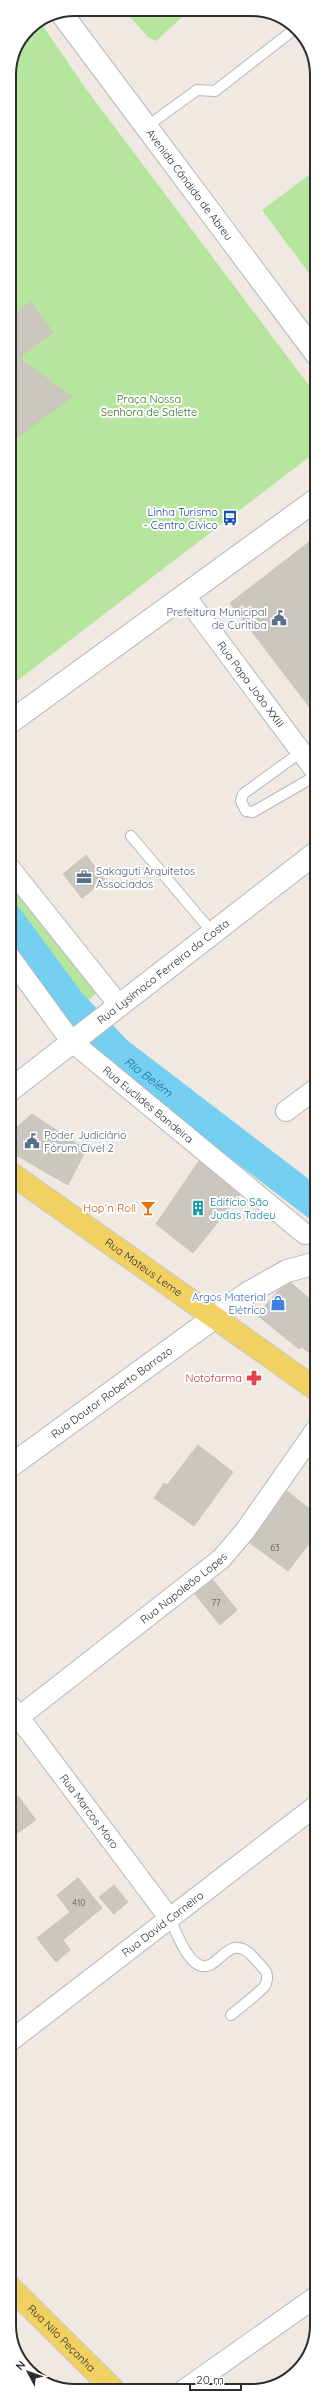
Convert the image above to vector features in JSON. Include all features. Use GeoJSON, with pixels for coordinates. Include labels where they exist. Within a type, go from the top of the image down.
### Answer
{"type":"FeatureCollection","features":[{"type":"Feature","properties":{"kind":"main road","name":"Avenida Cândido de Abreu"},"geometry":{"type":"LineString","coordinates":[[64,17],[310,346]]}},
{"type":"Feature","properties":{"kind":"main road"},"geometry":{"type":"LineString","coordinates":[[16,718],[310,504]]}},
{"type":"Feature","properties":{"kind":"main road","name":"Rua Lysímaco Ferreira da Costa"},"geometry":{"type":"LineString","coordinates":[[16,1085],[310,857]]}},
{"type":"Feature","properties":{"kind":"main road","name":"Rua Mateus Leme"},"geometry":{"type":"LineString","coordinates":[[16,1177],[310,1385]]}},
{"type":"Feature","properties":{"kind":"main road","name":"Rua Doutor Roberto Barrozo"},"geometry":{"type":"LineString","coordinates":[[16,1462],[214,1317],[267,1281],[287,1271],[310,1265]]}},
{"type":"Feature","properties":{"kind":"main road","name":"Rua Nilo Peçanha"},"geometry":{"type":"LineString","coordinates":[[16,2293],[108,2384]]}},
{"type":"Feature","properties":{"kind":"street","name":"Rua Papa João XXIII"},"geometry":{"type":"LineString","coordinates":[[185,596],[310,763]]}},
{"type":"Feature","properties":{"kind":"street"},"geometry":{"type":"LineString","coordinates":[[16,877],[111,1011]]}},
{"type":"Feature","properties":{"kind":"street","name":"Rua Euclides Bandeira"},"geometry":{"type":"LineString","coordinates":[[16,964],[77,1037],[305,1234]]}},
{"type":"Feature","properties":{"kind":"street"},"geometry":{"type":"LineString","coordinates":[[286,1111],[310,1093]]}},
{"type":"Feature","properties":{"kind":"street","name":"Rua Napoleão Lopes"},"geometry":{"type":"LineString","coordinates":[[16,1709],[221,1559],[245,1531],[310,1438]]}},
{"type":"Feature","properties":{"kind":"street","name":"Rua Marcos Moro"},"geometry":{"type":"LineString","coordinates":[[16,1713],[170,1919]]}},
{"type":"Feature","properties":{"kind":"street","name":"Rua David Carneiro"},"geometry":{"type":"LineString","coordinates":[[16,2037],[310,1810]]}},
{"type":"Feature","properties":{"kind":"street"},"geometry":{"type":"LineString","coordinates":[[192,2384],[310,2301]]}},
{"type":"Feature","properties":{"kind":"lane"},"geometry":{"type":"LineString","coordinates":[[146,127],[196,90],[215,91],[291,32]]}},
{"type":"Feature","properties":{"kind":"lane"},"geometry":{"type":"LineString","coordinates":[[301,752],[243,794],[241,801],[246,810],[253,812],[310,774]]}},
{"type":"Feature","properties":{"kind":"lane"},"geometry":{"type":"LineString","coordinates":[[131,836],[212,932]]}},
{"type":"Feature","properties":{"kind":"lane"},"geometry":{"type":"LineString","coordinates":[[170,1919],[182,1945],[196,1963],[201,1966],[207,1966],[233,1948],[240,1947],[247,1950],[266,1972],[267,1978],[265,1986],[231,2015]]}},
{"type":"Feature","properties":{"kind":"green space"},"geometry":{"type":"Polygon","coordinates":[[[129,16],[181,16],[181,18],[156,41],[148,37],[129,16]]]}},
{"type":"Feature","properties":{"kind":"green space","name":"Praça Nossa Senhora de Salette"},"geometry":{"type":"Polygon","coordinates":[[[42,26],[86,89],[310,387],[310,456],[16,682],[16,75],[20,52],[33,33],[42,26]]]}},
{"type":"Feature","properties":{"kind":"green space"},"geometry":{"type":"Polygon","coordinates":[[[310,174],[310,275],[262,210],[310,174]]]}},
{"type":"Feature","properties":{"kind":"green space"},"geometry":{"type":"Polygon","coordinates":[[[16,888],[98,992],[69,1016],[16,949],[16,888]]]}},
{"type":"Feature","properties":{"kind":"building"},"geometry":{"type":"Polygon","coordinates":[[[31,302],[53,332],[19,358],[72,397],[16,438],[16,314],[31,302]]]}},
{"type":"Feature","properties":{"kind":"building","name":"Prefeitura Municipal de Curitiba"},"geometry":{"type":"Polygon","coordinates":[[[310,541],[310,708],[230,603],[310,541]]]}},
{"type":"Feature","properties":{"kind":"building","name":"Sakaguti Arquitetos Associados"},"geometry":{"type":"Polygon","coordinates":[[[86,855],[105,880],[82,898],[63,874],[86,855]]]}},
{"type":"Feature","properties":{"kind":"building"},"geometry":{"type":"Polygon","coordinates":[[[32,1114],[86,1150],[68,1185],[16,1155],[16,1128],[32,1114]]]}},
{"type":"Feature","properties":{"kind":"building","name":"Edifício São Judas Tadeu"},"geometry":{"type":"Polygon","coordinates":[[[199,1161],[240,1195],[193,1253],[156,1224],[199,1161]]]}},
{"type":"Feature","properties":{"kind":"building"},"geometry":{"type":"Polygon","coordinates":[[[291,1283],[310,1299],[310,1353],[302,1347],[299,1349],[257,1315],[278,1291],[291,1283]]]}},
{"type":"Feature","properties":{"kind":"building"},"geometry":{"type":"Polygon","coordinates":[[[198,1445],[233,1472],[194,1526],[154,1498],[164,1483],[167,1485],[198,1445]]]}},
{"type":"Feature","properties":{"kind":"building"},"geometry":{"type":"Polygon","coordinates":[[[287,1491],[310,1509],[310,1542],[288,1571],[250,1543],[287,1491]]]}},
{"type":"Feature","properties":{"kind":"building"},"geometry":{"type":"Polygon","coordinates":[[[213,1580],[237,1610],[220,1625],[195,1594],[213,1580]]]}},
{"type":"Feature","properties":{"kind":"building"},"geometry":{"type":"Polygon","coordinates":[[[18,1796],[36,1820],[16,1834],[16,1798],[18,1796]]]}},
{"type":"Feature","properties":{"kind":"building"},"geometry":{"type":"Polygon","coordinates":[[[78,1878],[102,1908],[63,1940],[70,1950],[56,1962],[37,1938],[70,1912],[57,1895],[78,1878]]]}},
{"type":"Feature","properties":{"kind":"building"},"geometry":{"type":"Polygon","coordinates":[[[114,1885],[128,1902],[114,1914],[99,1897],[114,1885]]]}},
{"type":"Feature","properties":{"kind":"waterway","name":"Rio Belém"},"geometry":{"type":"LineString","coordinates":[[16,930],[70,1003],[117,1052],[310,1200]]}},
{"type":"Feature","properties":{"kind":"place","name":"Linha Turismo - Centro Cívico"},"geometry":{"type":"Point","coordinates":[230,518]}},
{"type":"Feature","properties":{"kind":"place","name":"Prefeitura Municipal de Curitiba"},"geometry":{"type":"Point","coordinates":[279,618]}},
{"type":"Feature","properties":{"kind":"place","name":"Sakaguti Arquitetos Associados"},"geometry":{"type":"Point","coordinates":[84,877]}},
{"type":"Feature","properties":{"kind":"place","name":"Poder Judiciário Fórum Cível 2"},"geometry":{"type":"Point","coordinates":[32,1141]}},
{"type":"Feature","properties":{"kind":"place","name":"Hop´n Roll"},"geometry":{"type":"Point","coordinates":[148,1208]}},
{"type":"Feature","properties":{"kind":"place","name":"Edifício São Judas Tadeu"},"geometry":{"type":"Point","coordinates":[198,1208]}},
{"type":"Feature","properties":{"kind":"place","name":"Argos Material Elétrico"},"geometry":{"type":"Point","coordinates":[278,1303]}},
{"type":"Feature","properties":{"kind":"place","name":"Notofarma"},"geometry":{"type":"Point","coordinates":[254,1378]}}]}
